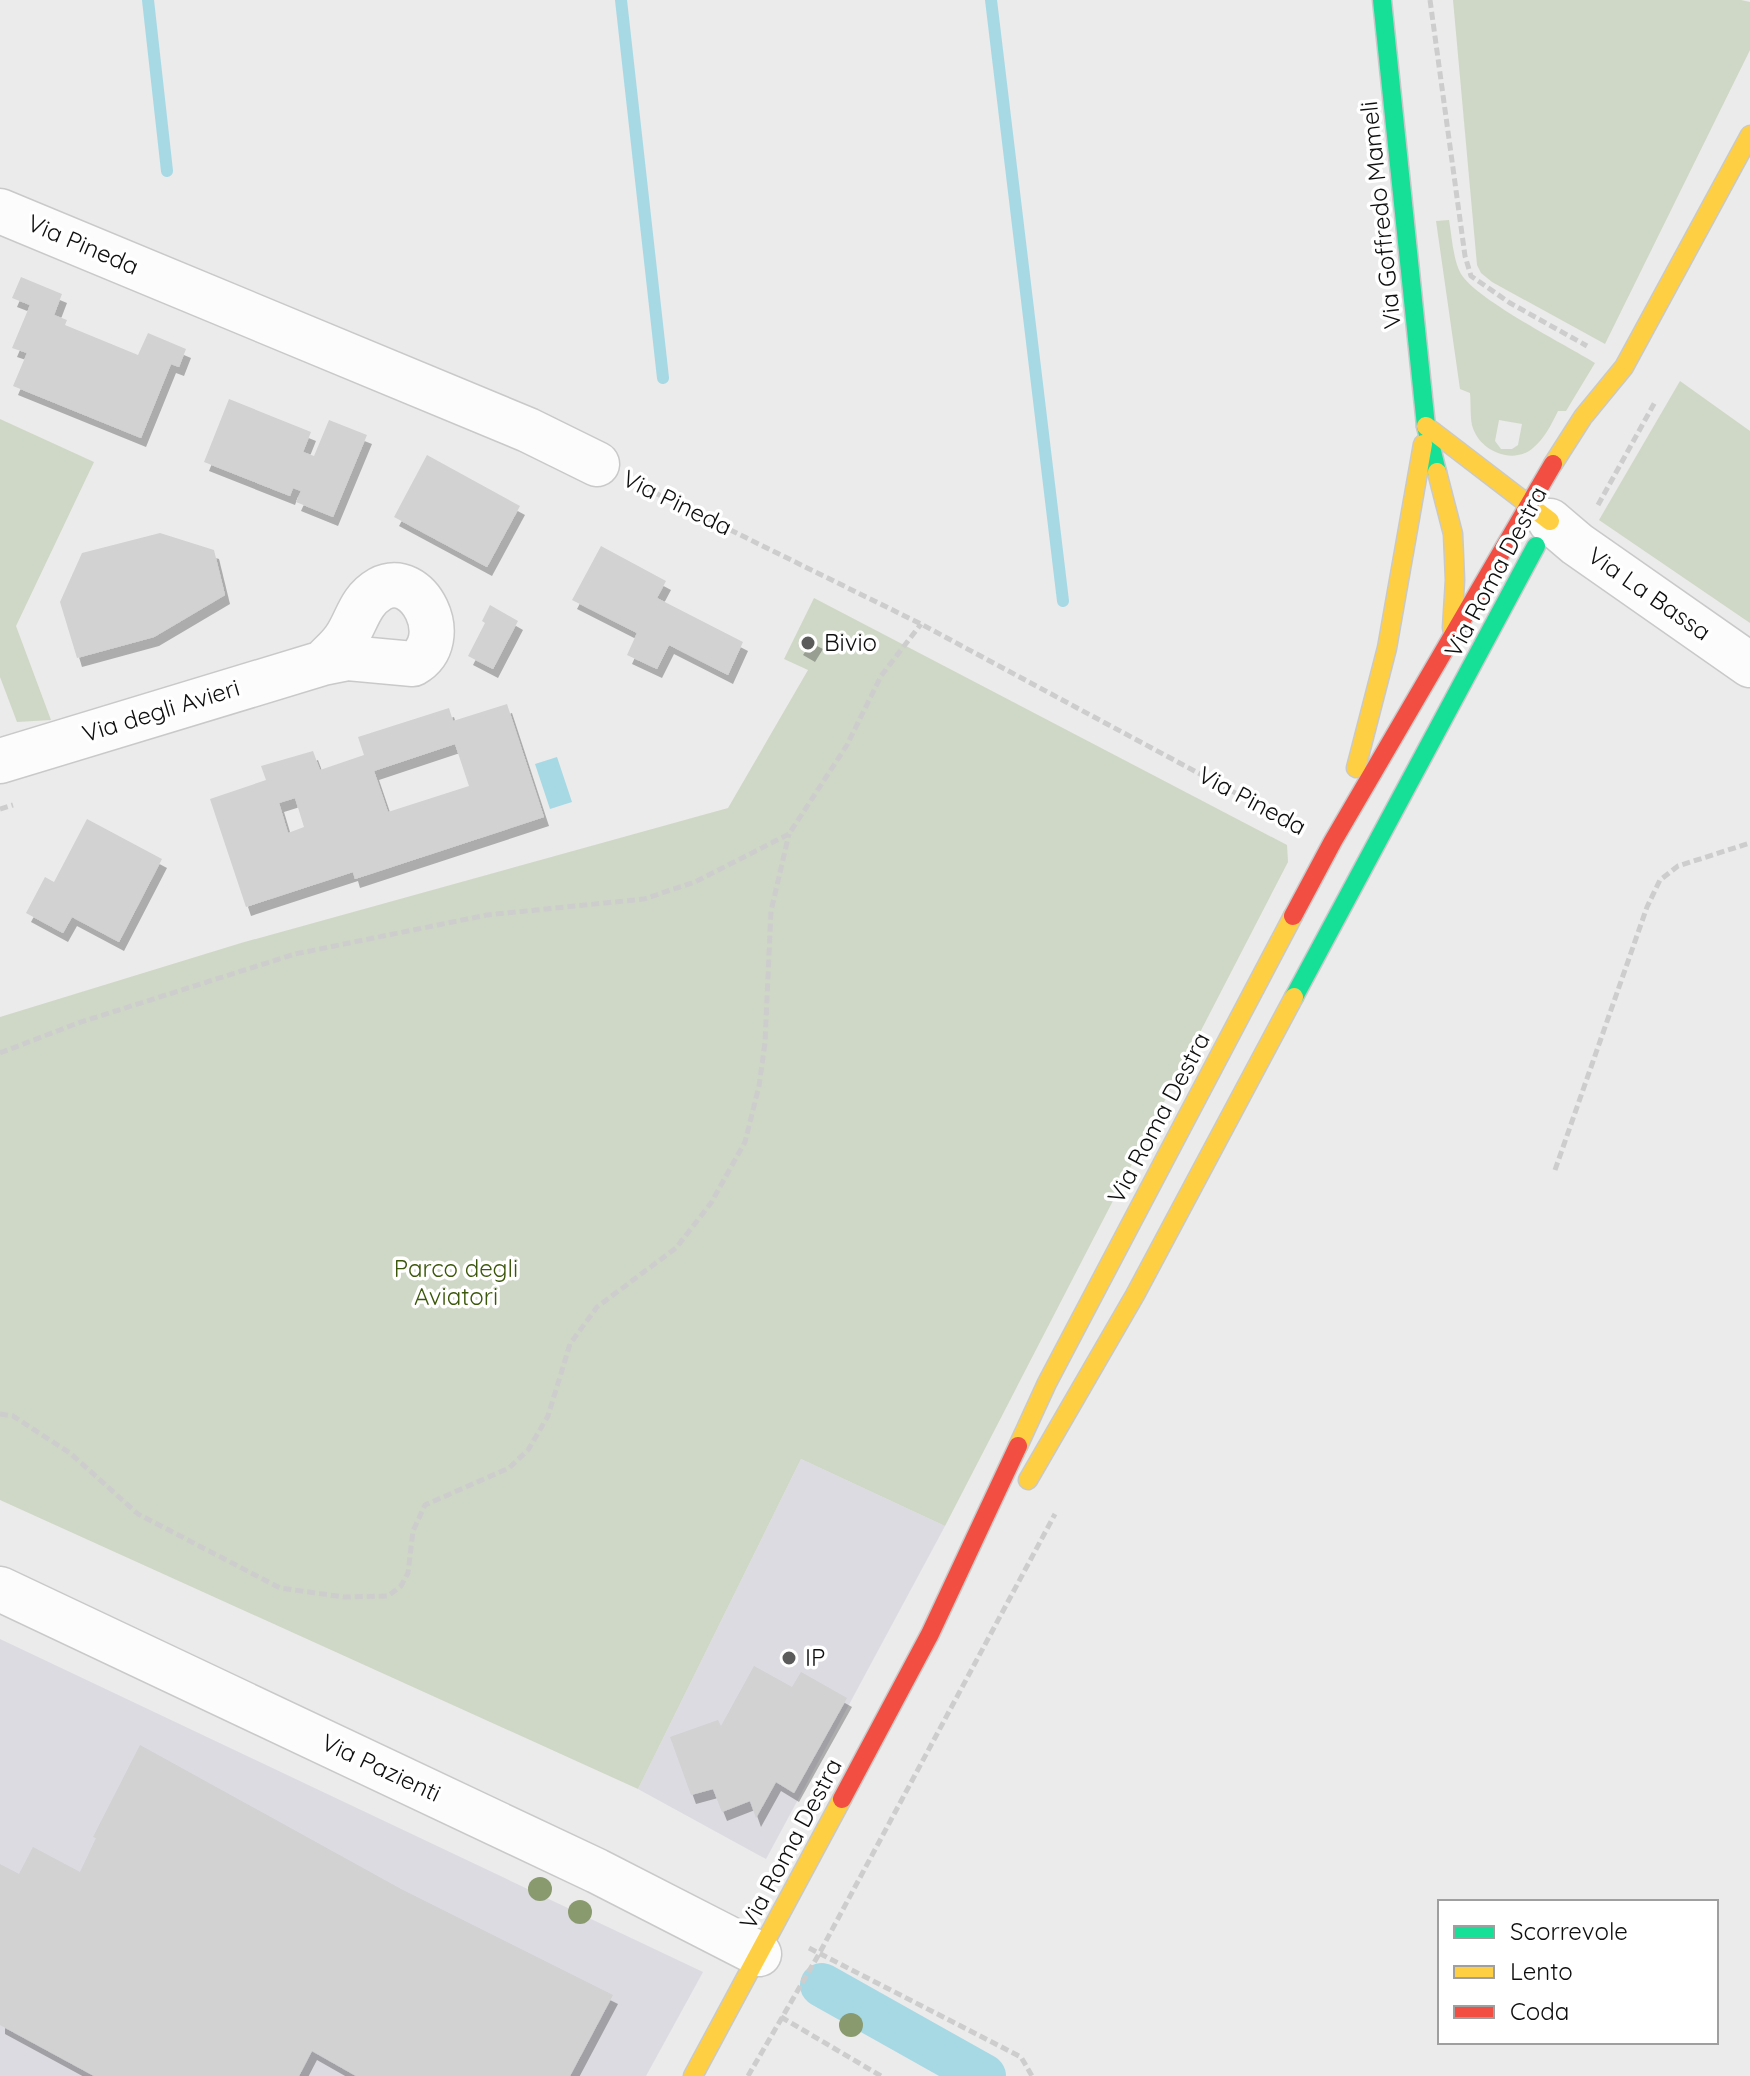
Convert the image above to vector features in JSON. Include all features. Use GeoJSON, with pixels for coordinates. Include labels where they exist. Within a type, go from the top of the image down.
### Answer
{"type":"FeatureCollection","features":[{"type":"Feature","properties":{"kind":"street","name":"Via Goffredo Mameli"},"geometry":{"type":"LineString","coordinates":[[1382,0],[1426,426],[1453,534],[1455,580],[1451,635]]}},
{"type":"Feature","properties":{"kind":"street","name":"Via Roma Destra"},"geometry":{"type":"LineString","coordinates":[[1606,416],[1622,372],[1750,135]]}},
{"type":"Feature","properties":{"kind":"street","name":"Via Pineda"},"geometry":{"type":"LineString","coordinates":[[0,211],[528,430],[597,464]]}},
{"type":"Feature","properties":{"kind":"street","name":"Via Roma Destra"},"geometry":{"type":"LineString","coordinates":[[930,1634],[1077,1397],[1226,1125],[1545,511],[1583,417],[1622,372]]}},
{"type":"Feature","properties":{"kind":"street","name":"Via Goffredo Mameli"},"geometry":{"type":"LineString","coordinates":[[1333,841],[1368,729],[1398,592],[1426,426]]}},
{"type":"Feature","properties":{"kind":"street"},"geometry":{"type":"LineString","coordinates":[[1426,426],[1545,511]]}},
{"type":"Feature","properties":{"kind":"street","name":"Via Roma Destra"},"geometry":{"type":"LineString","coordinates":[[693,2076],[930,1634],[1047,1383],[1333,841],[1451,635],[1545,511]]}},
{"type":"Feature","properties":{"kind":"street","name":"Via La Bassa"},"geometry":{"type":"LineString","coordinates":[[1545,511],[1584,549],[1750,665]]}},
{"type":"Feature","properties":{"kind":"street","name":"Via Roma Destra"},"geometry":{"type":"LineString","coordinates":[[1226,1125],[1245,1054],[1422,721],[1446,667],[1451,635]]}},
{"type":"Feature","properties":{"kind":"street","name":"Via degli Avieri"},"geometry":{"type":"LineString","coordinates":[[0,761],[323,663]]}},
{"type":"Feature","properties":{"kind":"street","name":"Via Pazienti"},"geometry":{"type":"LineString","coordinates":[[0,1589],[597,1871],[766,1941]]}},
{"type":"Feature","properties":{"kind":"path"},"geometry":{"type":"LineString","coordinates":[[1430,0],[1465,256],[1471,276],[1622,372]]}},
{"type":"Feature","properties":{"kind":"path","name":"Via Pineda"},"geometry":{"type":"LineString","coordinates":[[597,464],[921,624],[1303,829],[1333,841]]}},
{"type":"Feature","properties":{"kind":"path"},"geometry":{"type":"LineString","coordinates":[[0,1414],[13,1416],[70,1453],[138,1514],[280,1588],[344,1597],[388,1596],[401,1586],[408,1573],[413,1531],[425,1505],[509,1468],[528,1450],[548,1416],[570,1344],[597,1307],[676,1248],[711,1203],[745,1142],[759,1086],[765,1043],[771,911],[789,834],[847,745],[881,676],[921,624]]}},
{"type":"Feature","properties":{"kind":"path"},"geometry":{"type":"LineString","coordinates":[[0,1053],[78,1023],[295,954],[487,915],[644,899],[695,882],[789,834]]}},
{"type":"Feature","properties":{"kind":"path"},"geometry":{"type":"LineString","coordinates":[[1555,1170],[1647,907],[1660,880],[1678,866],[1750,843]]}},
{"type":"Feature","properties":{"kind":"path"},"geometry":{"type":"LineString","coordinates":[[766,1941],[819,1954],[1021,2057],[1032,2076]]}},
{"type":"Feature","properties":{"kind":"path"},"geometry":{"type":"LineString","coordinates":[[738,1994],[881,2076]]}},
{"type":"Feature","properties":{"kind":"shaded area","name":"IP"},"geometry":{"type":"Polygon","coordinates":[[[801,1459],[945,1526],[766,1859],[638,1789],[801,1459]]]}},
{"type":"Feature","properties":{"kind":"shaded area"},"geometry":{"type":"Polygon","coordinates":[[[0,1639],[703,1972],[646,2076],[0,2076],[0,1639]]]}},
{"type":"Feature","properties":{"kind":"green space"},"geometry":{"type":"Polygon","coordinates":[[[1453,0],[1750,2],[1750,50],[1605,344],[1492,282],[1477,265],[1453,0]]]}},
{"type":"Feature","properties":{"kind":"green space"},"geometry":{"type":"Polygon","coordinates":[[[1449,220],[1456,262],[1470,285],[1523,322],[1595,363],[1566,411],[1558,411],[1541,440],[1525,453],[1515,456],[1497,453],[1475,434],[1470,393],[1460,389],[1436,221],[1449,220]],[[1499,420],[1495,441],[1501,449],[1512,449],[1518,445],[1522,424],[1499,420]]]}},
{"type":"Feature","properties":{"kind":"green space"},"geometry":{"type":"Polygon","coordinates":[[[1680,381],[1750,431],[1750,623],[1599,520],[1680,381]]]}},
{"type":"Feature","properties":{"kind":"green space"},"geometry":{"type":"Polygon","coordinates":[[[0,419],[94,462],[16,626],[51,720],[17,722],[0,677],[0,419]]]}},
{"type":"Feature","properties":{"kind":"green space","name":"Parco degli Aviatori"},"geometry":{"type":"Polygon","coordinates":[[[814,598],[1287,845],[1288,862],[945,1526],[801,1459],[638,1789],[0,1500],[0,1017],[241,943],[728,808],[808,670],[784,659],[814,598]]]}},
{"type":"Feature","properties":{"kind":"water"},"geometry":{"type":"Polygon","coordinates":[[[557,757],[572,802],[550,809],[535,764],[557,757]]]}},
{"type":"Feature","properties":{"kind":"building"},"geometry":{"type":"Polygon","coordinates":[[[21,277],[62,294],[54,315],[67,320],[65,325],[138,355],[148,333],[186,349],[179,367],[171,364],[141,438],[13,386],[27,353],[12,348],[30,305],[12,298],[21,277]]]}},
{"type":"Feature","properties":{"kind":"building"},"geometry":{"type":"Polygon","coordinates":[[[229,399],[311,432],[303,452],[314,456],[329,420],[367,435],[333,517],[296,502],[301,491],[293,488],[290,496],[204,462],[229,399]]]}},
{"type":"Feature","properties":{"kind":"building"},"geometry":{"type":"Polygon","coordinates":[[[427,455],[520,506],[487,567],[394,517],[427,455]]]}},
{"type":"Feature","properties":{"kind":"building"},"geometry":{"type":"Polygon","coordinates":[[[160,533],[214,550],[225,595],[154,637],[77,658],[60,602],[82,553],[160,533]]]}},
{"type":"Feature","properties":{"kind":"building"},"geometry":{"type":"Polygon","coordinates":[[[601,546],[666,581],[657,598],[743,642],[728,675],[669,645],[657,669],[627,655],[637,633],[572,600],[601,546]]]}},
{"type":"Feature","properties":{"kind":"building"},"geometry":{"type":"Polygon","coordinates":[[[490,605],[518,621],[493,669],[468,656],[485,623],[482,621],[490,605]]]}},
{"type":"Feature","properties":{"kind":"building","name":"Bivio"},"geometry":{"type":"Polygon","coordinates":[[[806,634],[818,640],[810,653],[798,646],[806,634]]]}},
{"type":"Feature","properties":{"kind":"building"},"geometry":{"type":"Polygon","coordinates":[[[507,704],[544,817],[355,879],[353,872],[246,907],[210,799],[266,780],[261,766],[313,751],[320,770],[364,755],[358,737],[449,708],[453,721],[507,704]],[[455,744],[374,771],[388,812],[469,786],[455,744]],[[295,798],[279,803],[288,833],[304,827],[295,798]]]}},
{"type":"Feature","properties":{"kind":"building"},"geometry":{"type":"Polygon","coordinates":[[[87,819],[162,859],[119,942],[72,917],[63,933],[26,913],[45,877],[54,882],[87,819]]]}},
{"type":"Feature","properties":{"kind":"building"},"geometry":{"type":"Polygon","coordinates":[[[754,1666],[792,1687],[801,1672],[847,1698],[794,1793],[776,1782],[756,1818],[750,1801],[722,1812],[713,1789],[691,1795],[670,1737],[718,1720],[721,1726],[754,1666]]]}},
{"type":"Feature","properties":{"kind":"building"},"geometry":{"type":"Polygon","coordinates":[[[140,1745],[401,1889],[613,1995],[570,2076],[356,2076],[312,2051],[299,2076],[94,2076],[0,2025],[0,1864],[19,1874],[33,1847],[80,1872],[96,1838],[93,1837],[140,1745]]]}},
{"type":"Feature","properties":{"kind":"waterway"},"geometry":{"type":"LineString","coordinates":[[148,0],[167,171]]}},
{"type":"Feature","properties":{"kind":"waterway"},"geometry":{"type":"LineString","coordinates":[[621,0],[663,378]]}},
{"type":"Feature","properties":{"kind":"waterway"},"geometry":{"type":"LineString","coordinates":[[991,0],[1063,601]]}},
{"type":"Feature","properties":{"kind":"waterway"},"geometry":{"type":"LineString","coordinates":[[822,1985],[984,2076]]}},
{"type":"Feature","properties":{"kind":"traffic: fast"},"geometry":{"type":"LineString","coordinates":[[1382,0],[1426,426],[1437,472]]}},
{"type":"Feature","properties":{"kind":"traffic: fast"},"geometry":{"type":"LineString","coordinates":[[1294,997],[1536,546]]}},
{"type":"Feature","properties":{"kind":"traffic: slow"},"geometry":{"type":"LineString","coordinates":[[1553,464],[1583,417],[1624,367],[1750,135]]}},
{"type":"Feature","properties":{"kind":"traffic: slow"},"geometry":{"type":"LineString","coordinates":[[1426,426],[1550,521]]}},
{"type":"Feature","properties":{"kind":"traffic: slow"},"geometry":{"type":"LineString","coordinates":[[1356,768],[1387,648],[1423,444]]}},
{"type":"Feature","properties":{"kind":"traffic: slow"},"geometry":{"type":"LineString","coordinates":[[1437,472],[1453,534],[1455,580],[1452,628]]}},
{"type":"Feature","properties":{"kind":"traffic: slow"},"geometry":{"type":"LineString","coordinates":[[1018,1446],[1047,1383],[1293,916]]}},
{"type":"Feature","properties":{"kind":"traffic: slow"},"geometry":{"type":"LineString","coordinates":[[1028,1480],[1135,1295],[1294,997]]}},
{"type":"Feature","properties":{"kind":"traffic: slow"},"geometry":{"type":"LineString","coordinates":[[693,2076],[842,1799]]}},
{"type":"Feature","properties":{"kind":"traffic: jam"},"geometry":{"type":"LineString","coordinates":[[1293,916],[1333,841],[1553,464]]}},
{"type":"Feature","properties":{"kind":"traffic: jam"},"geometry":{"type":"LineString","coordinates":[[842,1799],[930,1634],[1018,1446]]}},
{"type":"Feature","properties":{"kind":"place","name":"Bivio"},"geometry":{"type":"Point","coordinates":[808,643]}},
{"type":"Feature","properties":{"kind":"place","name":"IP"},"geometry":{"type":"Point","coordinates":[789,1658]}}]}
